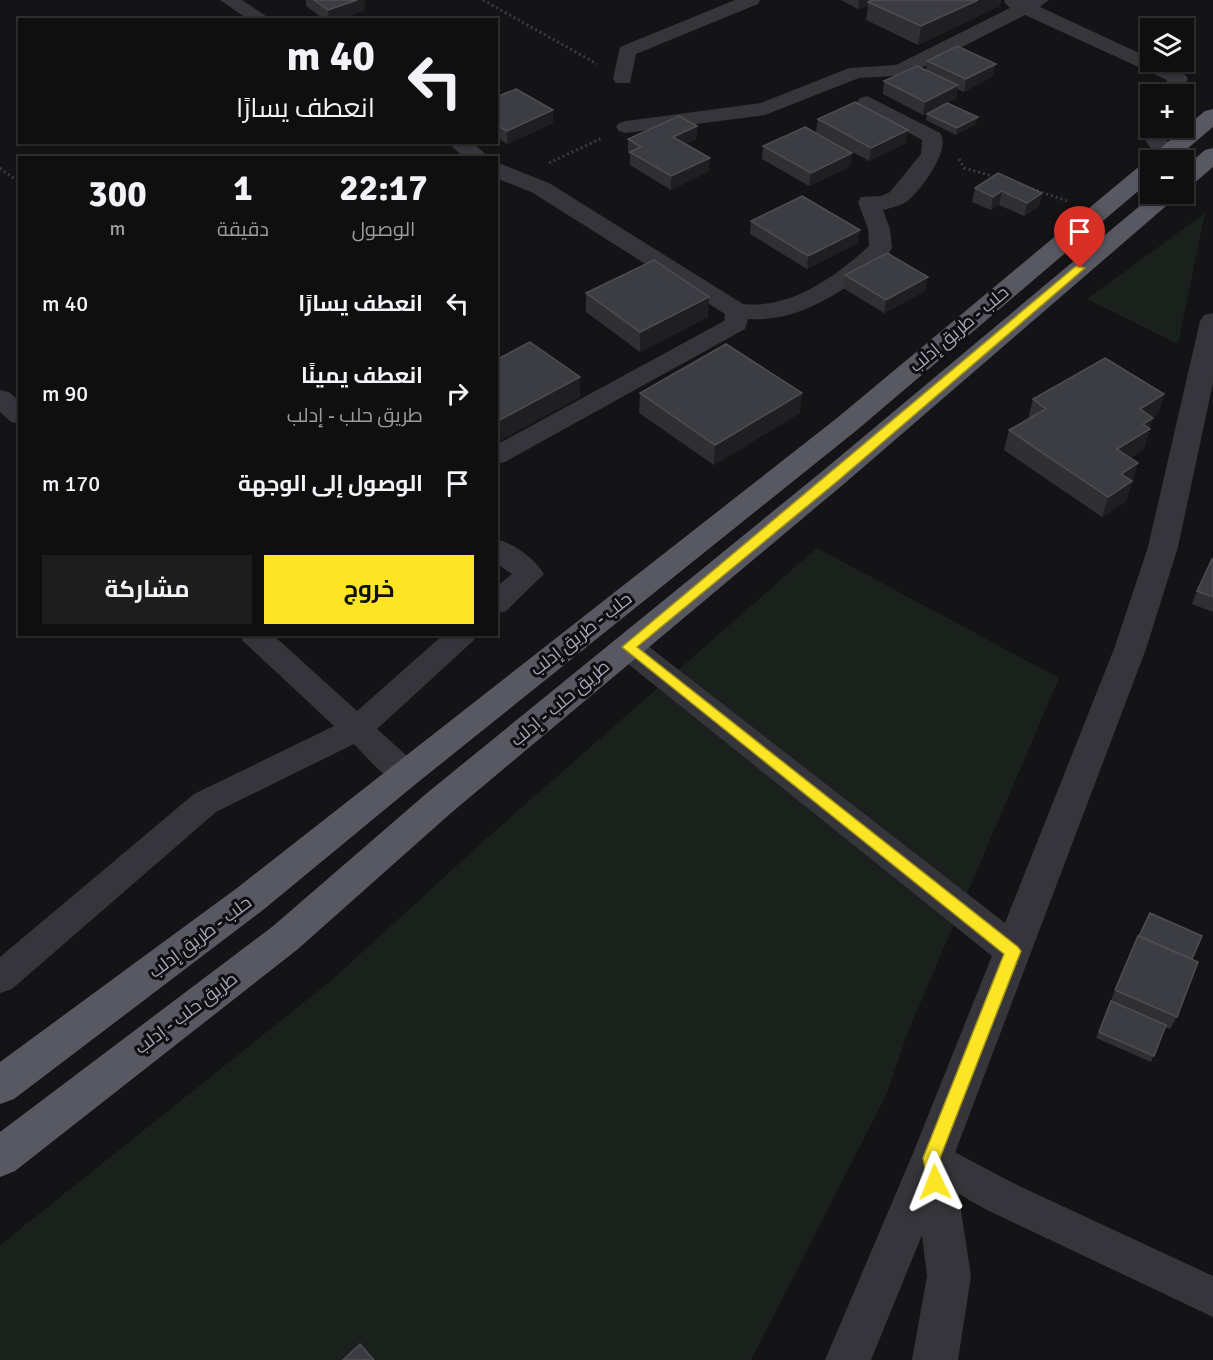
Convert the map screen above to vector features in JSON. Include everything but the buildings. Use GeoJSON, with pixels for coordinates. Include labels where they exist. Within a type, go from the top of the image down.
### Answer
{"type":"FeatureCollection","features":[{"type":"Feature","properties":{"kind":"highway","name":"حلب - طريق إدلب"},"geometry":{"type":"LineString","coordinates":[[1172,150],[1213,116]]}},
{"type":"Feature","properties":{"kind":"highway"},"geometry":{"type":"LineString","coordinates":[[1194,171],[1213,155]]}},
{"type":"Feature","properties":{"kind":"highway","name":"حلب - طريق إدلب"},"geometry":{"type":"LineString","coordinates":[[0,1086],[250,900],[405,773],[847,424],[1140,177]]}},
{"type":"Feature","properties":{"kind":"highway","name":"طريق حلب - إدلب"},"geometry":{"type":"LineString","coordinates":[[0,1157],[285,938],[439,803],[836,476],[1155,204]]}},
{"type":"Feature","properties":{"kind":"street"},"geometry":{"type":"LineString","coordinates":[[229,0],[260,18]]}},
{"type":"Feature","properties":{"kind":"street"},"geometry":{"type":"LineString","coordinates":[[623,79],[627,51],[751,0]]}},
{"type":"Feature","properties":{"kind":"street"},"geometry":{"type":"LineString","coordinates":[[626,127],[765,109],[856,72],[900,72],[1024,2],[1178,78],[1175,84]]}},
{"type":"Feature","properties":{"kind":"street"},"geometry":{"type":"LineString","coordinates":[[505,173],[541,188],[737,311],[773,312],[813,296],[853,274],[881,248],[879,229],[869,202],[883,203],[898,197],[909,186],[932,154],[933,137],[867,102]]}},
{"type":"Feature","properties":{"kind":"street"},"geometry":{"type":"LineString","coordinates":[[460,144],[477,156]]}},
{"type":"Feature","properties":{"kind":"street"},"geometry":{"type":"LineString","coordinates":[[498,455],[736,324],[737,311]]}},
{"type":"Feature","properties":{"kind":"street"},"geometry":{"type":"LineString","coordinates":[[848,1360],[932,1158],[1130,649],[1163,547],[1213,321]]}},
{"type":"Feature","properties":{"kind":"street"},"geometry":{"type":"LineString","coordinates":[[0,398],[18,414]]}},
{"type":"Feature","properties":{"kind":"street"},"geometry":{"type":"LineString","coordinates":[[498,550],[530,574],[498,602]]}},
{"type":"Feature","properties":{"kind":"street"},"geometry":{"type":"LineString","coordinates":[[255,636],[355,730],[405,773]]}},
{"type":"Feature","properties":{"kind":"street"},"geometry":{"type":"LineString","coordinates":[[0,978],[205,803],[355,730],[461,636]]}},
{"type":"Feature","properties":{"kind":"street"},"geometry":{"type":"LineString","coordinates":[[628,647],[1013,951]]}},
{"type":"Feature","properties":{"kind":"street"},"geometry":{"type":"LineString","coordinates":[[932,1158],[999,1196],[1213,1297]]}},
{"type":"Feature","properties":{"kind":"street"},"geometry":{"type":"LineString","coordinates":[[932,1158],[949,1276],[935,1360]]}},
{"type":"Feature","properties":{"kind":"path"},"geometry":{"type":"LineString","coordinates":[[483,0],[623,79]]}},
{"type":"Feature","properties":{"kind":"path"},"geometry":{"type":"LineString","coordinates":[[505,173],[626,127]]}},
{"type":"Feature","properties":{"kind":"path"},"geometry":{"type":"LineString","coordinates":[[933,137],[955,152],[964,168],[1004,180]]}},
{"type":"Feature","properties":{"kind":"path"},"geometry":{"type":"LineString","coordinates":[[0,168],[18,182]]}},
{"type":"Feature","properties":{"kind":"path"},"geometry":{"type":"LineString","coordinates":[[1026,187],[1069,201]]}},
{"type":"Feature","properties":{"kind":"shaded area"},"geometry":{"type":"Polygon","coordinates":[[[1205,213],[1178,344],[1087,299],[1205,213]]]}},
{"type":"Feature","properties":{"kind":"shaded area"},"geometry":{"type":"Polygon","coordinates":[[[817,548],[1059,678],[908,1032],[887,1093],[751,1360],[0,1360],[0,1245],[333,979],[487,838],[817,548]]]}},
{"type":"Feature","properties":{"kind":"route"},"geometry":{"type":"LineString","coordinates":[[935,1182],[932,1158],[1013,951],[628,647],[836,476],[1080,268]]}}]}
